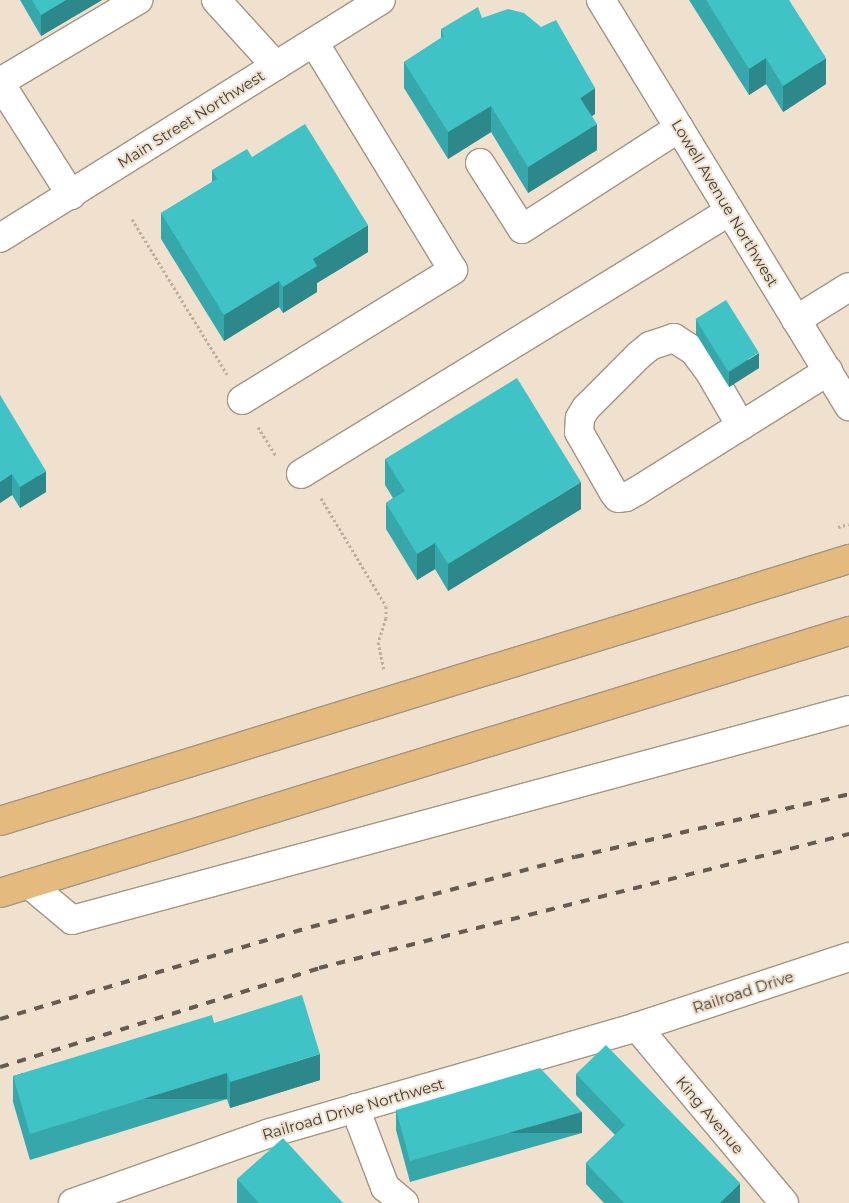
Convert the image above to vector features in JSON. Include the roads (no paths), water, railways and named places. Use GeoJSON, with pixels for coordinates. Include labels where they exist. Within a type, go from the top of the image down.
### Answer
{"type":"FeatureCollection","features":[{"type":"Feature","properties":{"kind":"highway"},"geometry":{"type":"LineString","coordinates":[[0,821],[849,559]]}},
{"type":"Feature","properties":{"kind":"highway"},"geometry":{"type":"LineString","coordinates":[[0,893],[849,631]]}},
{"type":"Feature","properties":{"kind":"street"},"geometry":{"type":"LineString","coordinates":[[71,195],[0,82],[138,0]]}},
{"type":"Feature","properties":{"kind":"street"},"geometry":{"type":"LineString","coordinates":[[216,0],[276,66]]}},
{"type":"Feature","properties":{"kind":"street","name":"Main Street Northwest"},"geometry":{"type":"LineString","coordinates":[[0,238],[381,0]]}},
{"type":"Feature","properties":{"kind":"street","name":"Lowell Avenue Northwest"},"geometry":{"type":"LineString","coordinates":[[601,0],[849,406]]}},
{"type":"Feature","properties":{"kind":"street"},"geometry":{"type":"LineString","coordinates":[[242,400],[454,270],[314,42]]}},
{"type":"Feature","properties":{"kind":"street"},"geometry":{"type":"LineString","coordinates":[[480,162],[522,229],[679,128]]}},
{"type":"Feature","properties":{"kind":"street"},"geometry":{"type":"LineString","coordinates":[[306,486],[730,211]]}},
{"type":"Feature","properties":{"kind":"street"},"geometry":{"type":"LineString","coordinates":[[796,320],[849,287]]}},
{"type":"Feature","properties":{"kind":"street"},"geometry":{"type":"LineString","coordinates":[[741,426],[694,351],[674,338],[650,346],[586,408],[580,418],[583,442],[614,493],[618,498],[626,497],[637,491],[741,426],[828,371]]}},
{"type":"Feature","properties":{"kind":"street"},"geometry":{"type":"LineString","coordinates":[[30,884],[72,920],[849,710]]}},
{"type":"Feature","properties":{"kind":"street","name":"Railroad Drive"},"geometry":{"type":"LineString","coordinates":[[637,1027],[849,956]]}},
{"type":"Feature","properties":{"kind":"street","name":"Railroad Drive Northwest"},"geometry":{"type":"LineString","coordinates":[[73,1203],[270,1133],[637,1027]]}},
{"type":"Feature","properties":{"kind":"street","name":"King Avenue"},"geometry":{"type":"LineString","coordinates":[[637,1027],[784,1203]]}},
{"type":"Feature","properties":{"kind":"street"},"geometry":{"type":"LineString","coordinates":[[355,1108],[385,1187],[404,1203]]}},
{"type":"Feature","properties":{"kind":"railway"},"geometry":{"type":"LineString","coordinates":[[0,1019],[311,927],[575,857],[849,794]]}},
{"type":"Feature","properties":{"kind":"railway"},"geometry":{"type":"LineString","coordinates":[[0,1067],[319,968],[849,834]]}}]}
